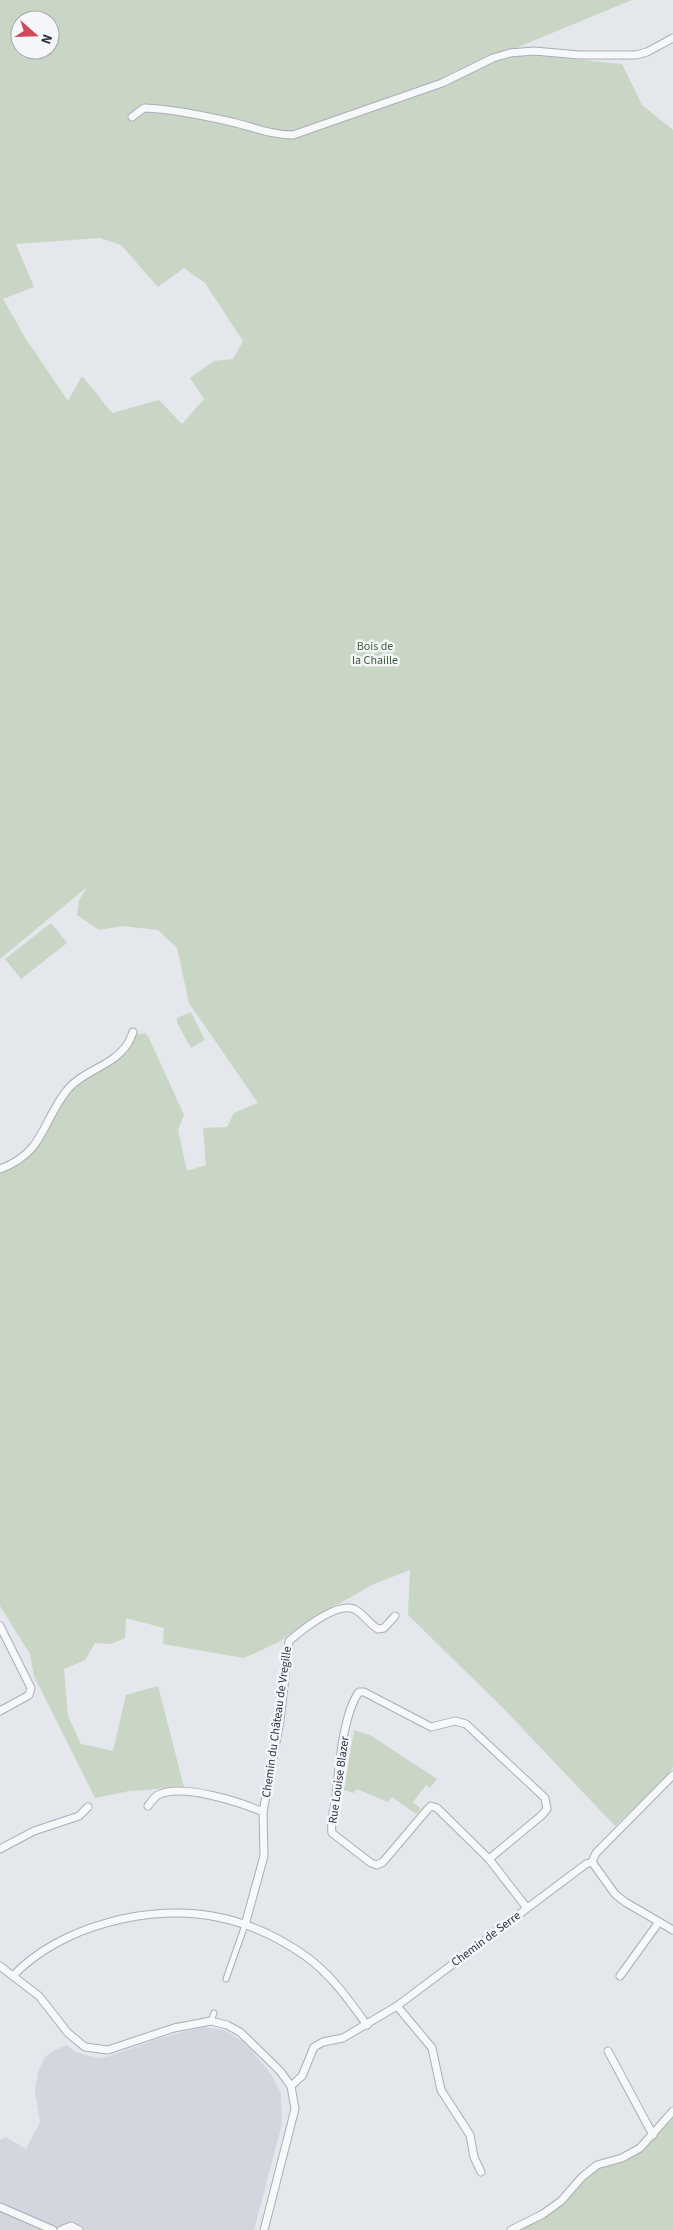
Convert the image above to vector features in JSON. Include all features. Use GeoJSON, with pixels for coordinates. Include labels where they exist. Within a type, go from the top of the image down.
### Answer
{"type":"FeatureCollection","features":[{"type":"Feature","properties":{"kind":"street"},"geometry":{"type":"LineString","coordinates":[[132,117],[144,108],[164,109],[278,135],[293,135],[442,83],[493,58],[510,53],[534,51],[579,55],[636,55],[647,52],[673,38]]}},
{"type":"Feature","properties":{"kind":"street"},"geometry":{"type":"LineString","coordinates":[[0,1169],[28,1154],[42,1135],[67,1090],[77,1080],[126,1046],[133,1032]]}},
{"type":"Feature","properties":{"kind":"street","name":"Chemin du Château de Vregille"},"geometry":{"type":"LineString","coordinates":[[226,1979],[262,1868],[264,1856],[263,1812],[280,1721],[289,1641],[306,1627],[341,1608],[352,1608],[358,1611],[378,1629],[384,1628],[395,1616]]}},
{"type":"Feature","properties":{"kind":"street"},"geometry":{"type":"LineString","coordinates":[[0,1626],[31,1688],[29,1694],[0,1711]]}},
{"type":"Feature","properties":{"kind":"street","name":"Rue Louise Blazer"},"geometry":{"type":"LineString","coordinates":[[489,1859],[542,1815],[547,1809],[545,1798],[466,1724],[455,1721],[431,1727],[364,1692],[359,1692],[350,1714],[342,1749],[332,1834],[371,1863],[377,1865],[383,1862],[432,1806],[443,1813],[489,1859],[527,1908]]}},
{"type":"Feature","properties":{"kind":"street","name":"Chemin de Serre"},"geometry":{"type":"LineString","coordinates":[[291,2086],[302,2076],[314,2047],[322,2042],[343,2038],[397,2006],[586,1864],[592,1862],[596,1853],[673,1775]]}},
{"type":"Feature","properties":{"kind":"street","name":"Chemin du Château de Vregille"},"geometry":{"type":"LineString","coordinates":[[148,1806],[157,1796],[179,1791],[196,1793],[263,1812]]}},
{"type":"Feature","properties":{"kind":"street"},"geometry":{"type":"LineString","coordinates":[[0,1849],[34,1831],[79,1816],[88,1807]]}},
{"type":"Feature","properties":{"kind":"street"},"geometry":{"type":"LineString","coordinates":[[592,1862],[615,1894],[625,1902],[673,1930]]}},
{"type":"Feature","properties":{"kind":"street"},"geometry":{"type":"LineString","coordinates":[[13,1976],[49,1948],[94,1926],[152,1914],[188,1914],[216,1917],[245,1925],[272,1936],[304,1956],[342,1990],[366,2026]]}},
{"type":"Feature","properties":{"kind":"street"},"geometry":{"type":"LineString","coordinates":[[620,1976],[659,1922]]}},
{"type":"Feature","properties":{"kind":"street"},"geometry":{"type":"LineString","coordinates":[[0,1966],[39,1996],[76,2041],[96,2049],[108,2050],[174,2028],[211,2022],[227,2025],[240,2032],[280,2071],[291,2086],[295,2109],[264,2230]]}},
{"type":"Feature","properties":{"kind":"street"},"geometry":{"type":"LineString","coordinates":[[397,2006],[432,2048],[441,2090],[470,2136],[474,2158],[480,2172]]}},
{"type":"Feature","properties":{"kind":"street"},"geometry":{"type":"LineString","coordinates":[[211,2022],[214,2012]]}},
{"type":"Feature","properties":{"kind":"street"},"geometry":{"type":"LineString","coordinates":[[608,2051],[653,2136]]}},
{"type":"Feature","properties":{"kind":"street"},"geometry":{"type":"LineString","coordinates":[[511,2230],[553,2207],[582,2176],[597,2165],[628,2155],[640,2148],[653,2136],[673,2111]]}},
{"type":"Feature","properties":{"kind":"street"},"geometry":{"type":"LineString","coordinates":[[0,2207],[53,2230]]}},
{"type":"Feature","properties":{"kind":"street"},"geometry":{"type":"LineString","coordinates":[[61,2230],[71,2226],[79,2230]]}},
{"type":"Feature","properties":{"kind":"shaded area"},"geometry":{"type":"Polygon","coordinates":[[[203,2027],[224,2030],[244,2042],[271,2074],[281,2093],[282,2124],[254,2230],[0,2230],[0,2140],[6,2137],[26,2149],[40,2122],[35,2092],[38,2072],[45,2057],[51,2052],[67,2045],[74,2051],[89,2056],[98,2058],[110,2056],[160,2038],[203,2027]]]}},
{"type":"Feature","properties":{"kind":"green space","name":"Bois de la Chaille"},"geometry":{"type":"Polygon","coordinates":[[[0,0],[632,0],[506,52],[622,64],[642,105],[673,130],[673,1767],[664,1779],[615,1826],[503,1708],[408,1615],[410,1570],[374,1584],[306,1622],[279,1642],[244,1658],[163,1644],[164,1628],[126,1618],[125,1638],[111,1644],[95,1643],[85,1660],[64,1669],[68,1716],[81,1744],[113,1751],[126,1695],[158,1686],[184,1787],[129,1791],[95,1798],[34,1676],[30,1654],[0,1606],[0,1172],[32,1153],[43,1138],[65,1099],[78,1082],[121,1054],[134,1035],[145,1033],[148,1036],[184,1115],[178,1130],[187,1171],[206,1165],[203,1128],[227,1127],[234,1113],[258,1103],[189,1003],[177,948],[158,930],[123,926],[99,930],[77,915],[79,900],[87,887],[0,959],[0,0]],[[100,238],[16,244],[34,287],[3,299],[26,339],[68,401],[82,376],[112,413],[159,400],[182,424],[204,399],[190,378],[214,361],[233,359],[243,341],[205,283],[184,268],[158,287],[121,245],[100,238]]]}},
{"type":"Feature","properties":{"kind":"green space"},"geometry":{"type":"Polygon","coordinates":[[[51,923],[67,943],[21,979],[5,959],[51,923]]]}},
{"type":"Feature","properties":{"kind":"green space"},"geometry":{"type":"Polygon","coordinates":[[[191,1012],[205,1040],[191,1048],[177,1023],[177,1018],[191,1012]]]}},
{"type":"Feature","properties":{"kind":"green space"},"geometry":{"type":"Polygon","coordinates":[[[354,1730],[370,1735],[437,1779],[430,1788],[426,1785],[413,1802],[421,1809],[416,1814],[392,1797],[388,1802],[356,1789],[354,1793],[344,1790],[354,1730]]]}},
{"type":"Feature","properties":{"kind":"green space"},"geometry":{"type":"Polygon","coordinates":[[[673,2118],[673,2230],[517,2230],[550,2212],[585,2177],[597,2169],[623,2161],[636,2154],[647,2146],[673,2118]]]}}]}
